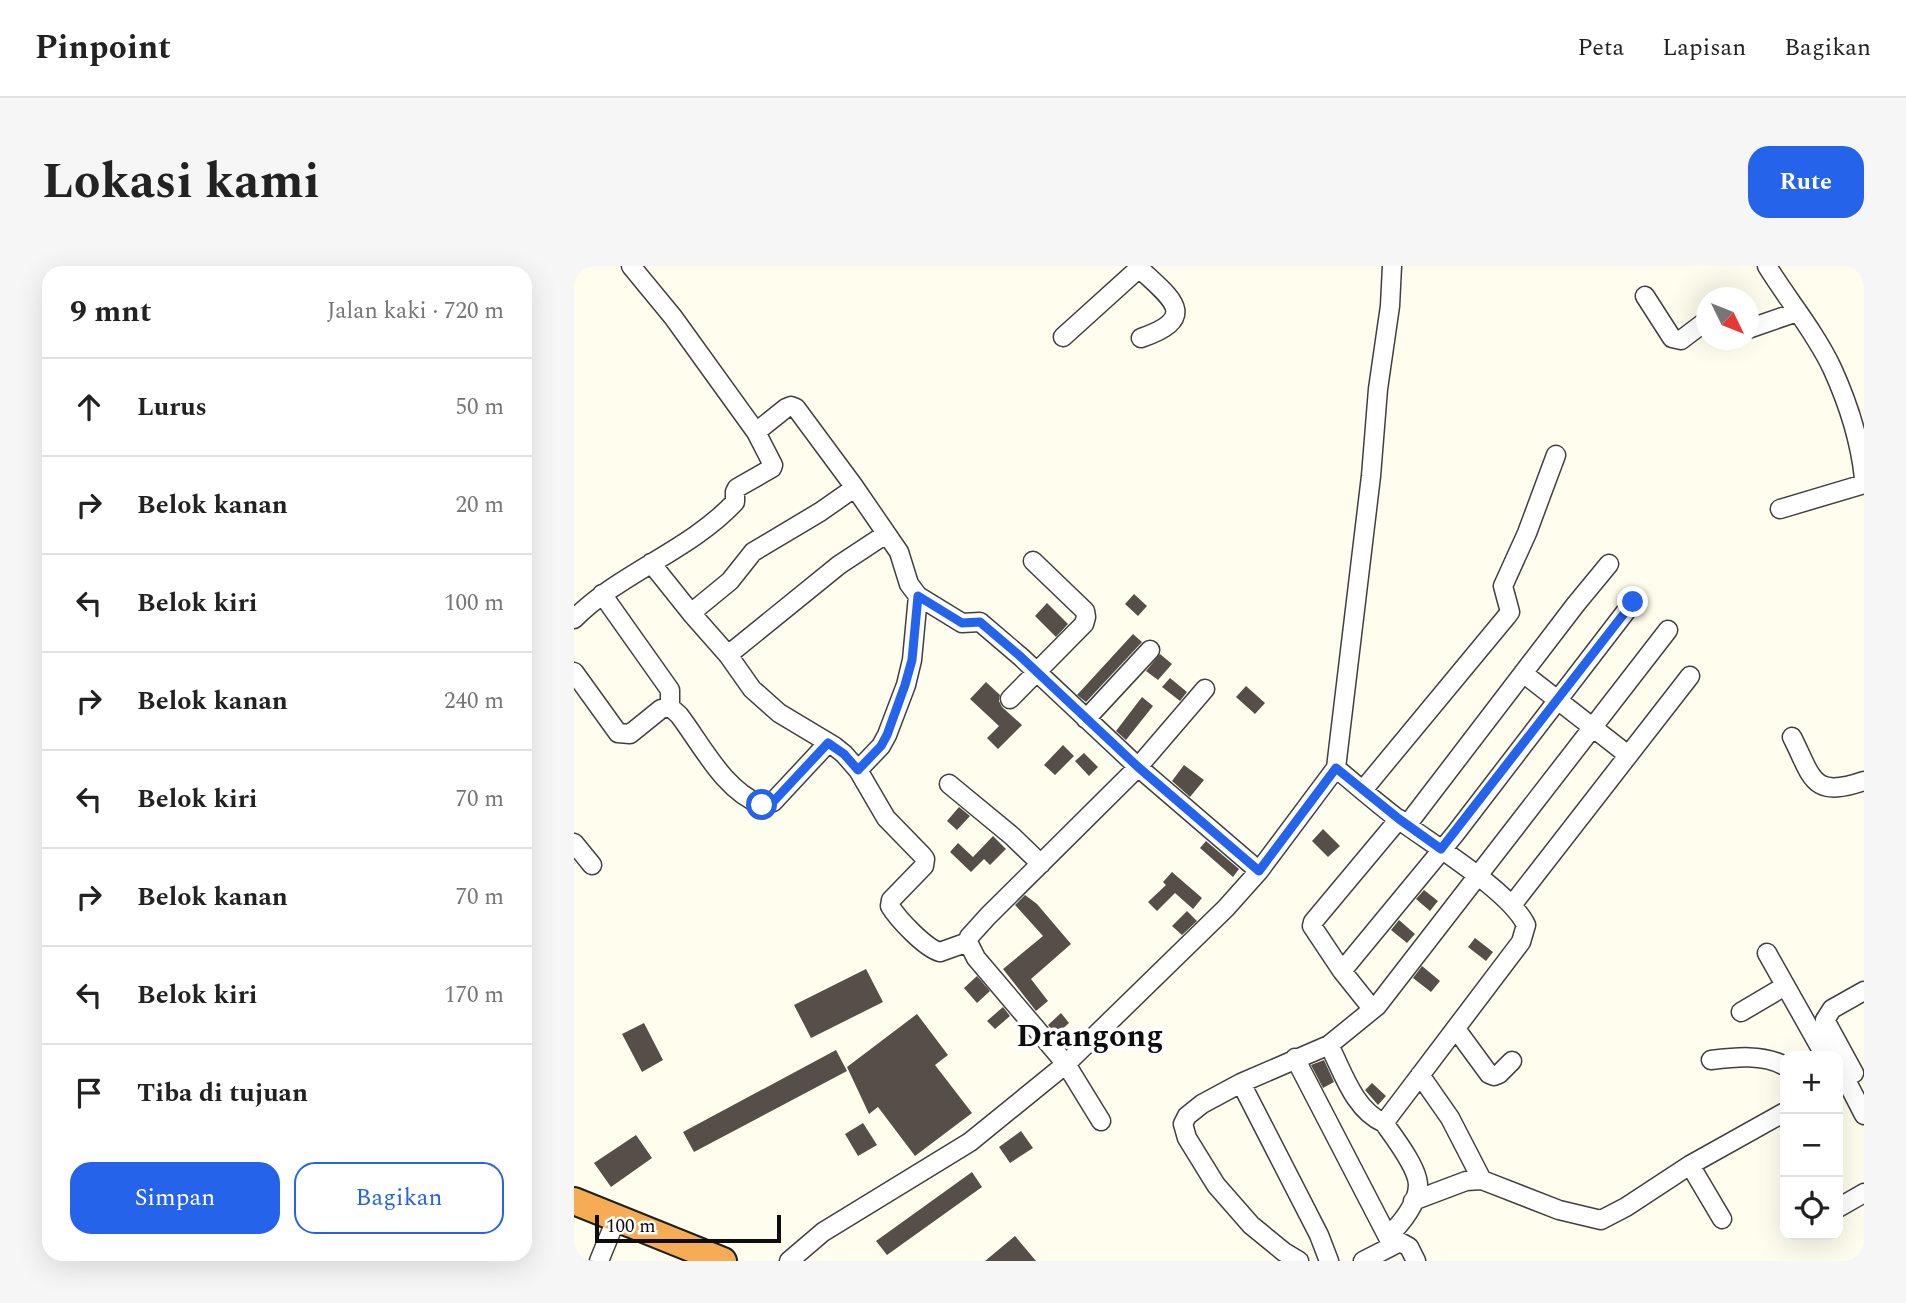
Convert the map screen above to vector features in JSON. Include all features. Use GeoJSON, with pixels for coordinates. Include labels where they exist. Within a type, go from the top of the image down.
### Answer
{"type":"FeatureCollection","features":[{"type":"Feature","properties":{"kind":"highway"},"geometry":{"type":"LineString","coordinates":[[574,1201],[723,1261]]}},
{"type":"Feature","properties":{"kind":"street"},"geometry":{"type":"LineString","coordinates":[[574,620],[602,594],[706,528],[735,502],[737,488],[772,468],[773,462],[756,432],[673,317],[631,266]]}},
{"type":"Feature","properties":{"kind":"street"},"geometry":{"type":"LineString","coordinates":[[789,1261],[823,1232],[970,1142],[1066,1064],[1226,908],[1259,871],[1336,768],[1371,476],[1378,389],[1390,306],[1392,266]]}},
{"type":"Feature","properties":{"kind":"street"},"geometry":{"type":"LineString","coordinates":[[1767,266],[1831,366],[1853,425],[1861,453],[1864,478]]}},
{"type":"Feature","properties":{"kind":"street"},"geometry":{"type":"LineString","coordinates":[[1063,337],[1138,267],[1172,300],[1177,309],[1166,327],[1141,338]]}},
{"type":"Feature","properties":{"kind":"street"},"geometry":{"type":"LineString","coordinates":[[1645,296],[1672,338],[1681,340],[1696,329]]}},
{"type":"Feature","properties":{"kind":"street"},"geometry":{"type":"LineString","coordinates":[[1759,325],[1797,312]]}},
{"type":"Feature","properties":{"kind":"street"},"geometry":{"type":"LineString","coordinates":[[756,432],[786,408],[796,408],[899,552],[909,584],[918,596],[962,623],[980,622],[1138,767],[1259,871]]}},
{"type":"Feature","properties":{"kind":"street"},"geometry":{"type":"LineString","coordinates":[[1363,790],[1510,612],[1503,586],[1527,533],[1556,455]]}},
{"type":"Feature","properties":{"kind":"street"},"geometry":{"type":"LineString","coordinates":[[1780,509],[1864,484]]}},
{"type":"Feature","properties":{"kind":"street"},"geometry":{"type":"LineString","coordinates":[[691,613],[730,581],[753,552],[820,512],[850,491],[853,485]]}},
{"type":"Feature","properties":{"kind":"street"},"geometry":{"type":"LineString","coordinates":[[729,654],[839,565],[886,534]]}},
{"type":"Feature","properties":{"kind":"street"},"geometry":{"type":"LineString","coordinates":[[1010,699],[1084,624],[1086,617],[1085,611],[1033,561]]}},
{"type":"Feature","properties":{"kind":"street"},"geometry":{"type":"LineString","coordinates":[[651,563],[691,613],[729,654],[743,678],[764,701],[844,754],[858,770],[886,818],[925,859],[924,866],[891,900],[892,909],[935,951],[946,951],[968,942],[988,916],[1138,767],[1205,689]]}},
{"type":"Feature","properties":{"kind":"street"},"geometry":{"type":"LineString","coordinates":[[1374,1007],[1370,1006],[1342,971],[1313,927],[1313,922],[1403,822],[1609,564]]}},
{"type":"Feature","properties":{"kind":"street"},"geometry":{"type":"LineString","coordinates":[[602,594],[670,690],[670,707]]}},
{"type":"Feature","properties":{"kind":"street"},"geometry":{"type":"LineString","coordinates":[[858,770],[881,746],[905,685],[912,660],[918,596]]}},
{"type":"Feature","properties":{"kind":"street"},"geometry":{"type":"LineString","coordinates":[[1342,971],[1441,849],[1633,602]]}},
{"type":"Feature","properties":{"kind":"street"},"geometry":{"type":"LineString","coordinates":[[1299,1261],[1266,1238],[1233,1205],[1209,1175],[1184,1130],[1187,1116],[1241,1083],[1329,1045],[1382,1001],[1668,630]]}},
{"type":"Feature","properties":{"kind":"street"},"geometry":{"type":"LineString","coordinates":[[1086,719],[1150,650]]}},
{"type":"Feature","properties":{"kind":"street"},"geometry":{"type":"LineString","coordinates":[[574,672],[618,733],[630,734],[661,709],[670,707]]}},
{"type":"Feature","properties":{"kind":"street"},"geometry":{"type":"LineString","coordinates":[[1524,673],[1591,728],[1628,754]]}},
{"type":"Feature","properties":{"kind":"street"},"geometry":{"type":"LineString","coordinates":[[1511,905],[1690,676]]}},
{"type":"Feature","properties":{"kind":"street"},"geometry":{"type":"LineString","coordinates":[[670,707],[680,715],[726,778],[741,792],[762,805],[773,802],[828,743]]}},
{"type":"Feature","properties":{"kind":"street"},"geometry":{"type":"LineString","coordinates":[[1792,737],[1816,783],[1828,789],[1842,788],[1864,780]]}},
{"type":"Feature","properties":{"kind":"street"},"geometry":{"type":"LineString","coordinates":[[1336,768],[1403,822],[1477,876],[1522,915],[1527,925],[1521,942],[1384,1123]]}},
{"type":"Feature","properties":{"kind":"street"},"geometry":{"type":"LineString","coordinates":[[949,784],[1041,864]]}},
{"type":"Feature","properties":{"kind":"street"},"geometry":{"type":"LineString","coordinates":[[574,843],[592,865]]}},
{"type":"Feature","properties":{"kind":"street"},"geometry":{"type":"LineString","coordinates":[[968,942],[976,958],[1066,1064],[1101,1121]]}},
{"type":"Feature","properties":{"kind":"street"},"geometry":{"type":"LineString","coordinates":[[1767,953],[1822,1051]]}},
{"type":"Feature","properties":{"kind":"street"},"geometry":{"type":"LineString","coordinates":[[1741,1012],[1785,986]]}},
{"type":"Feature","properties":{"kind":"street"},"geometry":{"type":"LineString","coordinates":[[1864,992],[1832,1009],[1825,1020],[1846,1077],[1864,1115]]}},
{"type":"Feature","properties":{"kind":"street"},"geometry":{"type":"LineString","coordinates":[[1456,1029],[1489,1074],[1499,1074],[1512,1061]]}},
{"type":"Feature","properties":{"kind":"street"},"geometry":{"type":"LineString","coordinates":[[1329,1045],[1359,1103],[1374,1119],[1384,1123],[1418,1182],[1413,1201],[1390,1240],[1363,1261]]}},
{"type":"Feature","properties":{"kind":"street"},"geometry":{"type":"LineString","coordinates":[[1711,1060],[1744,1056],[1780,1064]]}},
{"type":"Feature","properties":{"kind":"street"},"geometry":{"type":"LineString","coordinates":[[1295,1058],[1390,1240]]}},
{"type":"Feature","properties":{"kind":"street"},"geometry":{"type":"LineString","coordinates":[[1420,1074],[1450,1118],[1482,1180]]}},
{"type":"Feature","properties":{"kind":"street"},"geometry":{"type":"LineString","coordinates":[[1241,1083],[1319,1235],[1329,1261]]}},
{"type":"Feature","properties":{"kind":"street"},"geometry":{"type":"LineString","coordinates":[[1413,1201],[1466,1181],[1482,1180],[1559,1210],[1601,1220],[1626,1208],[1689,1165],[1781,1114]]}},
{"type":"Feature","properties":{"kind":"street"},"geometry":{"type":"LineString","coordinates":[[1689,1165],[1722,1219]]}},
{"type":"Feature","properties":{"kind":"street"},"geometry":{"type":"LineString","coordinates":[[1843,1205],[1864,1193]]}},
{"type":"Feature","properties":{"kind":"street"},"geometry":{"type":"LineString","coordinates":[[599,1261],[617,1217]]}},
{"type":"Feature","properties":{"kind":"street"},"geometry":{"type":"LineString","coordinates":[[1390,1240],[1405,1244],[1416,1261]]}},
{"type":"Feature","properties":{"kind":"building"},"geometry":{"type":"Polygon","coordinates":[[[1134,594],[1147,606],[1138,616],[1125,604],[1134,594]]]}},
{"type":"Feature","properties":{"kind":"building"},"geometry":{"type":"Polygon","coordinates":[[[1047,603],[1068,624],[1056,637],[1035,616],[1047,603]]]}},
{"type":"Feature","properties":{"kind":"building"},"geometry":{"type":"Polygon","coordinates":[[[1133,634],[1142,642],[1086,702],[1077,695],[1133,634]]]}},
{"type":"Feature","properties":{"kind":"building"},"geometry":{"type":"Polygon","coordinates":[[[1160,654],[1172,664],[1158,680],[1146,671],[1160,654]]]}},
{"type":"Feature","properties":{"kind":"building"},"geometry":{"type":"Polygon","coordinates":[[[1170,678],[1187,692],[1180,701],[1162,687],[1170,678]]]}},
{"type":"Feature","properties":{"kind":"building"},"geometry":{"type":"Polygon","coordinates":[[[986,682],[1000,695],[1002,707],[1022,725],[998,749],[987,738],[999,726],[970,699],[986,682]]]}},
{"type":"Feature","properties":{"kind":"building"},"geometry":{"type":"Polygon","coordinates":[[[1246,686],[1265,703],[1255,714],[1236,697],[1246,686]]]}},
{"type":"Feature","properties":{"kind":"building"},"geometry":{"type":"Polygon","coordinates":[[[1142,697],[1153,706],[1126,740],[1116,731],[1142,697]]]}},
{"type":"Feature","properties":{"kind":"building"},"geometry":{"type":"Polygon","coordinates":[[[1063,745],[1074,756],[1055,775],[1044,765],[1063,745]]]}},
{"type":"Feature","properties":{"kind":"building"},"geometry":{"type":"Polygon","coordinates":[[[1084,753],[1098,767],[1089,776],[1075,761],[1084,753]]]}},
{"type":"Feature","properties":{"kind":"building"},"geometry":{"type":"Polygon","coordinates":[[[1184,765],[1204,780],[1190,797],[1172,781],[1184,765]]]}},
{"type":"Feature","properties":{"kind":"building"},"geometry":{"type":"Polygon","coordinates":[[[959,807],[970,816],[957,830],[947,821],[959,807]]]}},
{"type":"Feature","properties":{"kind":"building"},"geometry":{"type":"Polygon","coordinates":[[[1323,829],[1340,846],[1328,857],[1312,841],[1323,829]]]}},
{"type":"Feature","properties":{"kind":"building"},"geometry":{"type":"Polygon","coordinates":[[[993,836],[1006,849],[990,865],[984,859],[971,872],[950,852],[958,843],[973,857],[993,836]]]}},
{"type":"Feature","properties":{"kind":"building"},"geometry":{"type":"Polygon","coordinates":[[[1206,841],[1239,869],[1233,877],[1200,848],[1206,841]]]}},
{"type":"Feature","properties":{"kind":"building"},"geometry":{"type":"Polygon","coordinates":[[[1172,872],[1202,898],[1193,909],[1175,893],[1157,911],[1148,902],[1166,885],[1163,882],[1172,872]]]}},
{"type":"Feature","properties":{"kind":"building"},"geometry":{"type":"Polygon","coordinates":[[[1424,890],[1438,901],[1430,911],[1416,899],[1424,890]]]}},
{"type":"Feature","properties":{"kind":"building"},"geometry":{"type":"Polygon","coordinates":[[[1025,895],[1037,904],[1071,944],[1031,979],[1048,1001],[1036,1011],[1003,969],[1043,936],[1015,905],[1025,895]]]}},
{"type":"Feature","properties":{"kind":"building"},"geometry":{"type":"Polygon","coordinates":[[[1187,911],[1197,921],[1182,935],[1172,926],[1187,911]]]}},
{"type":"Feature","properties":{"kind":"building"},"geometry":{"type":"Polygon","coordinates":[[[1399,920],[1415,934],[1407,943],[1391,930],[1399,920]]]}},
{"type":"Feature","properties":{"kind":"building"},"geometry":{"type":"Polygon","coordinates":[[[1475,938],[1493,952],[1486,961],[1468,947],[1475,938]]]}},
{"type":"Feature","properties":{"kind":"building"},"geometry":{"type":"Polygon","coordinates":[[[1422,966],[1440,981],[1431,992],[1413,978],[1422,966]]]}},
{"type":"Feature","properties":{"kind":"building"},"geometry":{"type":"Polygon","coordinates":[[[866,969],[883,1002],[811,1038],[794,1005],[866,969]]]}},
{"type":"Feature","properties":{"kind":"building"},"geometry":{"type":"Polygon","coordinates":[[[977,976],[990,991],[977,1003],[964,988],[977,976]]]}},
{"type":"Feature","properties":{"kind":"building"},"geometry":{"type":"Polygon","coordinates":[[[1003,1007],[1010,1016],[995,1029],[987,1021],[1003,1007]]]}},
{"type":"Feature","properties":{"kind":"building"},"geometry":{"type":"Polygon","coordinates":[[[1061,1013],[1069,1023],[1056,1035],[1048,1025],[1061,1013]]]}},
{"type":"Feature","properties":{"kind":"building"},"geometry":{"type":"Polygon","coordinates":[[[917,1014],[948,1055],[935,1065],[972,1113],[915,1156],[878,1107],[869,1114],[847,1067],[917,1014]]]}},
{"type":"Feature","properties":{"kind":"building"},"geometry":{"type":"Polygon","coordinates":[[[644,1023],[663,1060],[642,1072],[622,1034],[644,1023]]]}},
{"type":"Feature","properties":{"kind":"building"},"geometry":{"type":"Polygon","coordinates":[[[836,1050],[847,1071],[694,1152],[683,1132],[836,1050]]]}},
{"type":"Feature","properties":{"kind":"building"},"geometry":{"type":"Polygon","coordinates":[[[1324,1060],[1334,1082],[1323,1088],[1311,1065],[1324,1060]]]}},
{"type":"Feature","properties":{"kind":"building"},"geometry":{"type":"Polygon","coordinates":[[[1372,1083],[1386,1096],[1378,1105],[1365,1090],[1372,1083]]]}},
{"type":"Feature","properties":{"kind":"building"},"geometry":{"type":"Polygon","coordinates":[[[863,1123],[877,1145],[858,1156],[845,1134],[863,1123]]]}},
{"type":"Feature","properties":{"kind":"building"},"geometry":{"type":"Polygon","coordinates":[[[1021,1131],[1033,1148],[1010,1163],[999,1147],[1021,1131]]]}},
{"type":"Feature","properties":{"kind":"building"},"geometry":{"type":"Polygon","coordinates":[[[636,1135],[652,1158],[611,1187],[594,1163],[636,1135]]]}},
{"type":"Feature","properties":{"kind":"building"},"geometry":{"type":"Polygon","coordinates":[[[972,1172],[982,1187],[887,1255],[876,1241],[972,1172]]]}},
{"type":"Feature","properties":{"kind":"building"},"geometry":{"type":"Polygon","coordinates":[[[1015,1236],[1036,1261],[985,1261],[1015,1236]]]}},
{"type":"Feature","properties":{"kind":"district","name":"Drangong"},"geometry":{"type":"Point","coordinates":[1090,1035]}},
{"type":"Feature","properties":{"kind":"route"},"geometry":{"type":"LineString","coordinates":[[762,805],[773,802],[828,743],[844,754],[858,770],[881,746],[910,672],[918,596],[962,623],[980,622],[1138,767],[1259,871],[1336,768],[1441,849],[1633,602]]}}]}
